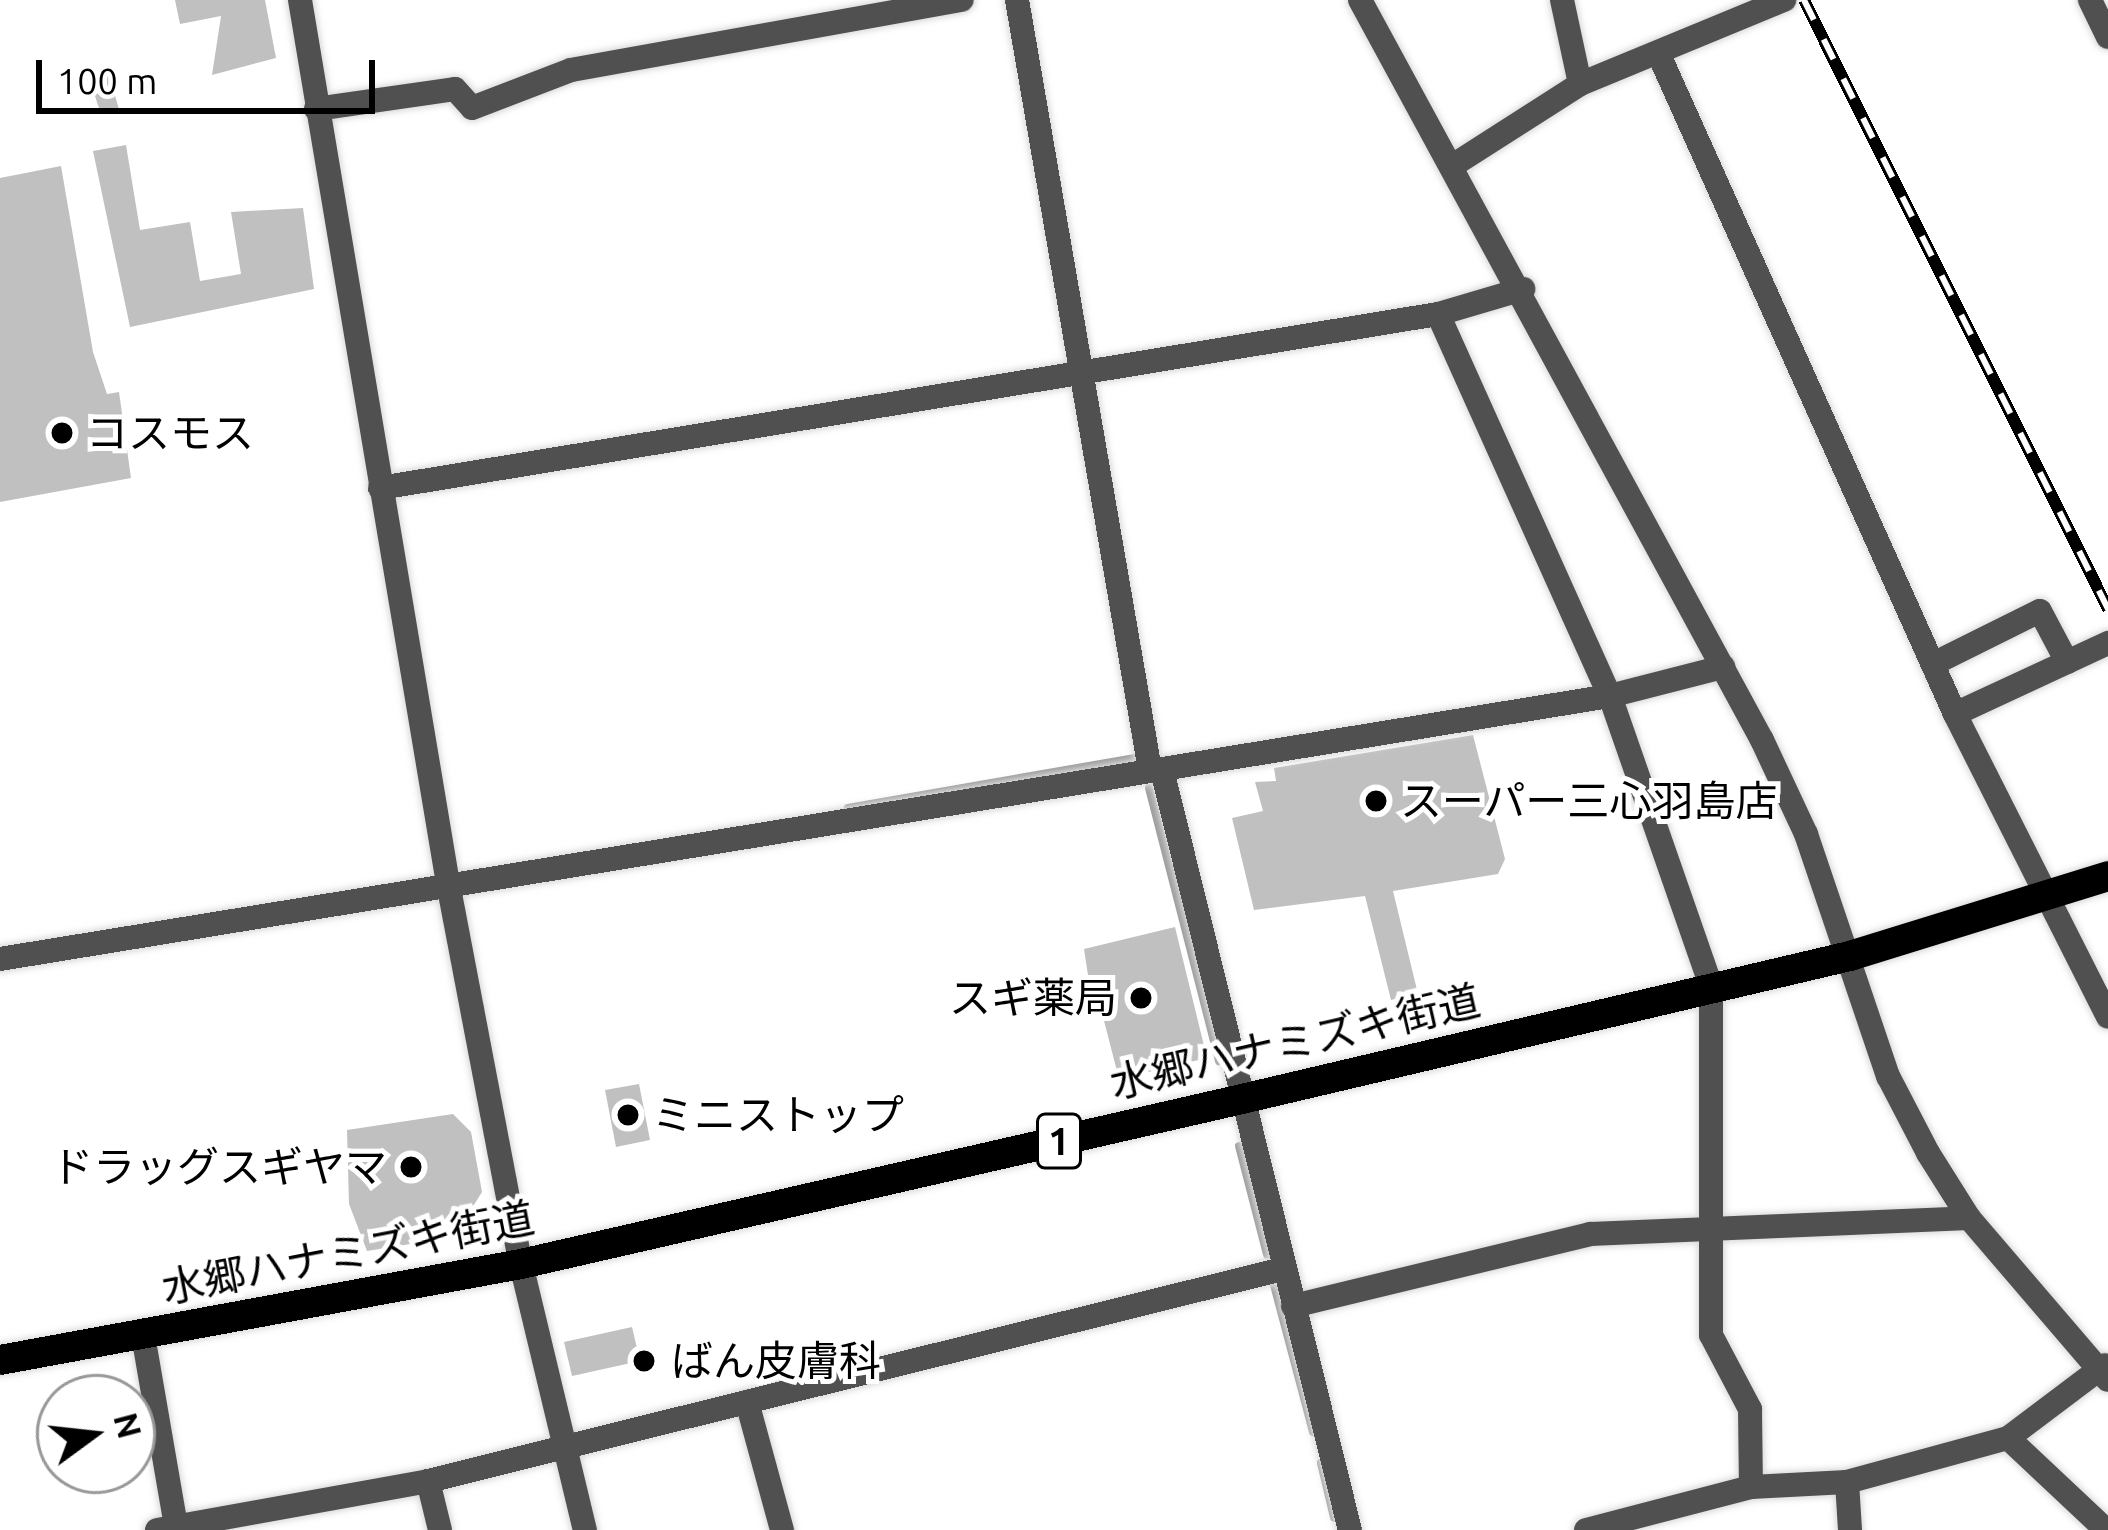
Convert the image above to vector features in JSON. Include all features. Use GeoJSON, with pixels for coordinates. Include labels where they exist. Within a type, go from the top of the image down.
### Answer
{"type":"FeatureCollection","features":[{"type":"Feature","properties":{"kind":"main road","name":"水郷ハナミズキ街道"},"geometry":{"type":"LineString","coordinates":[[0,1360],[521,1264],[1242,1099],[1850,956],[2108,876]]}},
{"type":"Feature","properties":{"kind":"street"},"geometry":{"type":"LineString","coordinates":[[300,0],[448,883],[521,1264],[585,1530]]}},
{"type":"Feature","properties":{"kind":"street"},"geometry":{"type":"LineString","coordinates":[[316,110],[455,89],[472,108],[571,70],[962,0]]}},
{"type":"Feature","properties":{"kind":"street"},"geometry":{"type":"LineString","coordinates":[[1017,0],[1156,770],[1350,1530]]}},
{"type":"Feature","properties":{"kind":"street"},"geometry":{"type":"LineString","coordinates":[[1360,0],[1523,290],[1806,834],[1888,1076],[1969,1218],[2103,1372],[2008,1438],[1847,1482],[1750,1487],[1586,1530]]}},
{"type":"Feature","properties":{"kind":"street"},"geometry":{"type":"LineString","coordinates":[[1562,0],[1580,84]]}},
{"type":"Feature","properties":{"kind":"street"},"geometry":{"type":"LineString","coordinates":[[1452,166],[1580,84],[1660,58],[1784,0]]}},
{"type":"Feature","properties":{"kind":"street"},"geometry":{"type":"LineString","coordinates":[[2090,0],[2108,37]]}},
{"type":"Feature","properties":{"kind":"street"},"geometry":{"type":"LineString","coordinates":[[1660,58],[1955,714],[2108,1017]]}},
{"type":"Feature","properties":{"kind":"street"},"geometry":{"type":"LineString","coordinates":[[380,488],[1438,314],[1523,290]]}},
{"type":"Feature","properties":{"kind":"street"},"geometry":{"type":"LineString","coordinates":[[1438,314],[1610,696],[1711,986],[1716,1231],[1712,1335],[1750,1409],[1750,1487]]}},
{"type":"Feature","properties":{"kind":"street"},"geometry":{"type":"LineString","coordinates":[[1933,664],[2040,611],[2067,662]]}},
{"type":"Feature","properties":{"kind":"street"},"geometry":{"type":"LineString","coordinates":[[1955,714],[2108,643]]}},
{"type":"Feature","properties":{"kind":"street"},"geometry":{"type":"LineString","coordinates":[[0,959],[1610,696],[1723,667]]}},
{"type":"Feature","properties":{"kind":"street"},"geometry":{"type":"LineString","coordinates":[[1293,1306],[1590,1234],[1969,1218]]}},
{"type":"Feature","properties":{"kind":"street"},"geometry":{"type":"LineString","coordinates":[[142,1335],[166,1528],[428,1481],[1283,1269]]}},
{"type":"Feature","properties":{"kind":"street"},"geometry":{"type":"LineString","coordinates":[[747,1402],[782,1530]]}},
{"type":"Feature","properties":{"kind":"street"},"geometry":{"type":"LineString","coordinates":[[2008,1438],[2106,1530]]}},
{"type":"Feature","properties":{"kind":"street"},"geometry":{"type":"LineString","coordinates":[[428,1481],[440,1530]]}},
{"type":"Feature","properties":{"kind":"street"},"geometry":{"type":"LineString","coordinates":[[1847,1482],[1850,1530]]}},
{"type":"Feature","properties":{"kind":"building"},"geometry":{"type":"Polygon","coordinates":[[[175,0],[265,0],[276,58],[212,75],[221,16],[180,24],[175,0]]]}},
{"type":"Feature","properties":{"kind":"building"},"geometry":{"type":"Polygon","coordinates":[[[107,69],[119,109],[101,114],[87,72],[107,69]]]}},
{"type":"Feature","properties":{"kind":"building"},"geometry":{"type":"Polygon","coordinates":[[[126,145],[140,230],[190,222],[200,281],[241,274],[231,212],[303,208],[314,289],[130,327],[93,151],[126,145]]]}},
{"type":"Feature","properties":{"kind":"building"},"geometry":{"type":"Polygon","coordinates":[[[61,166],[93,352],[107,394],[119,392],[131,478],[0,502],[0,178],[61,166]]]}},
{"type":"Feature","properties":{"kind":"building","name":"スーパー三心羽島店"},"geometry":{"type":"Polygon","coordinates":[[[1473,735],[1505,859],[1498,874],[1393,891],[1418,994],[1391,1000],[1365,896],[1254,910],[1232,818],[1263,811],[1255,782],[1276,781],[1274,768],[1473,735]]]}},
{"type":"Feature","properties":{"kind":"building","name":"スギ薬局"},"geometry":{"type":"Polygon","coordinates":[[[1175,927],[1207,1058],[1119,1079],[1102,1013],[1094,1015],[1084,949],[1175,927]]]}},
{"type":"Feature","properties":{"kind":"building","name":"ミニストップ"},"geometry":{"type":"Polygon","coordinates":[[[639,1084],[650,1140],[616,1147],[605,1090],[639,1084]]]}},
{"type":"Feature","properties":{"kind":"building","name":"ドラッグスギヤマ"},"geometry":{"type":"Polygon","coordinates":[[[453,1114],[471,1132],[482,1192],[454,1237],[367,1251],[349,1204],[347,1130],[453,1114]]]}},
{"type":"Feature","properties":{"kind":"building"},"geometry":{"type":"Polygon","coordinates":[[[632,1327],[640,1361],[572,1376],[564,1342],[632,1327]]]}},
{"type":"Feature","properties":{"kind":"waterway"},"geometry":{"type":"LineString","coordinates":[[848,808],[1134,758]]}},
{"type":"Feature","properties":{"kind":"waterway"},"geometry":{"type":"LineString","coordinates":[[1149,788],[1219,1061]]}},
{"type":"Feature","properties":{"kind":"waterway"},"geometry":{"type":"LineString","coordinates":[[1239,1146],[1267,1254]]}},
{"type":"Feature","properties":{"kind":"waterway"},"geometry":{"type":"LineString","coordinates":[[1274,1285],[1313,1432]]}},
{"type":"Feature","properties":{"kind":"waterway"},"geometry":{"type":"LineString","coordinates":[[1321,1463],[1334,1517]]}},
{"type":"Feature","properties":{"kind":"railway"},"geometry":{"type":"LineString","coordinates":[[1804,0],[2108,609]]}},
{"type":"Feature","properties":{"kind":"place","name":"コスモス"},"geometry":{"type":"Point","coordinates":[62,433]}},
{"type":"Feature","properties":{"kind":"place","name":"スーパー三心羽島店"},"geometry":{"type":"Point","coordinates":[1376,801]}},
{"type":"Feature","properties":{"kind":"place","name":"スギ薬局"},"geometry":{"type":"Point","coordinates":[1141,998]}},
{"type":"Feature","properties":{"kind":"place","name":"ミニストップ"},"geometry":{"type":"Point","coordinates":[628,1115]}},
{"type":"Feature","properties":{"kind":"place","name":"ドラッグスギヤマ"},"geometry":{"type":"Point","coordinates":[411,1167]}},
{"type":"Feature","properties":{"kind":"place","name":"ばん皮膚科"},"geometry":{"type":"Point","coordinates":[644,1361]}}]}
